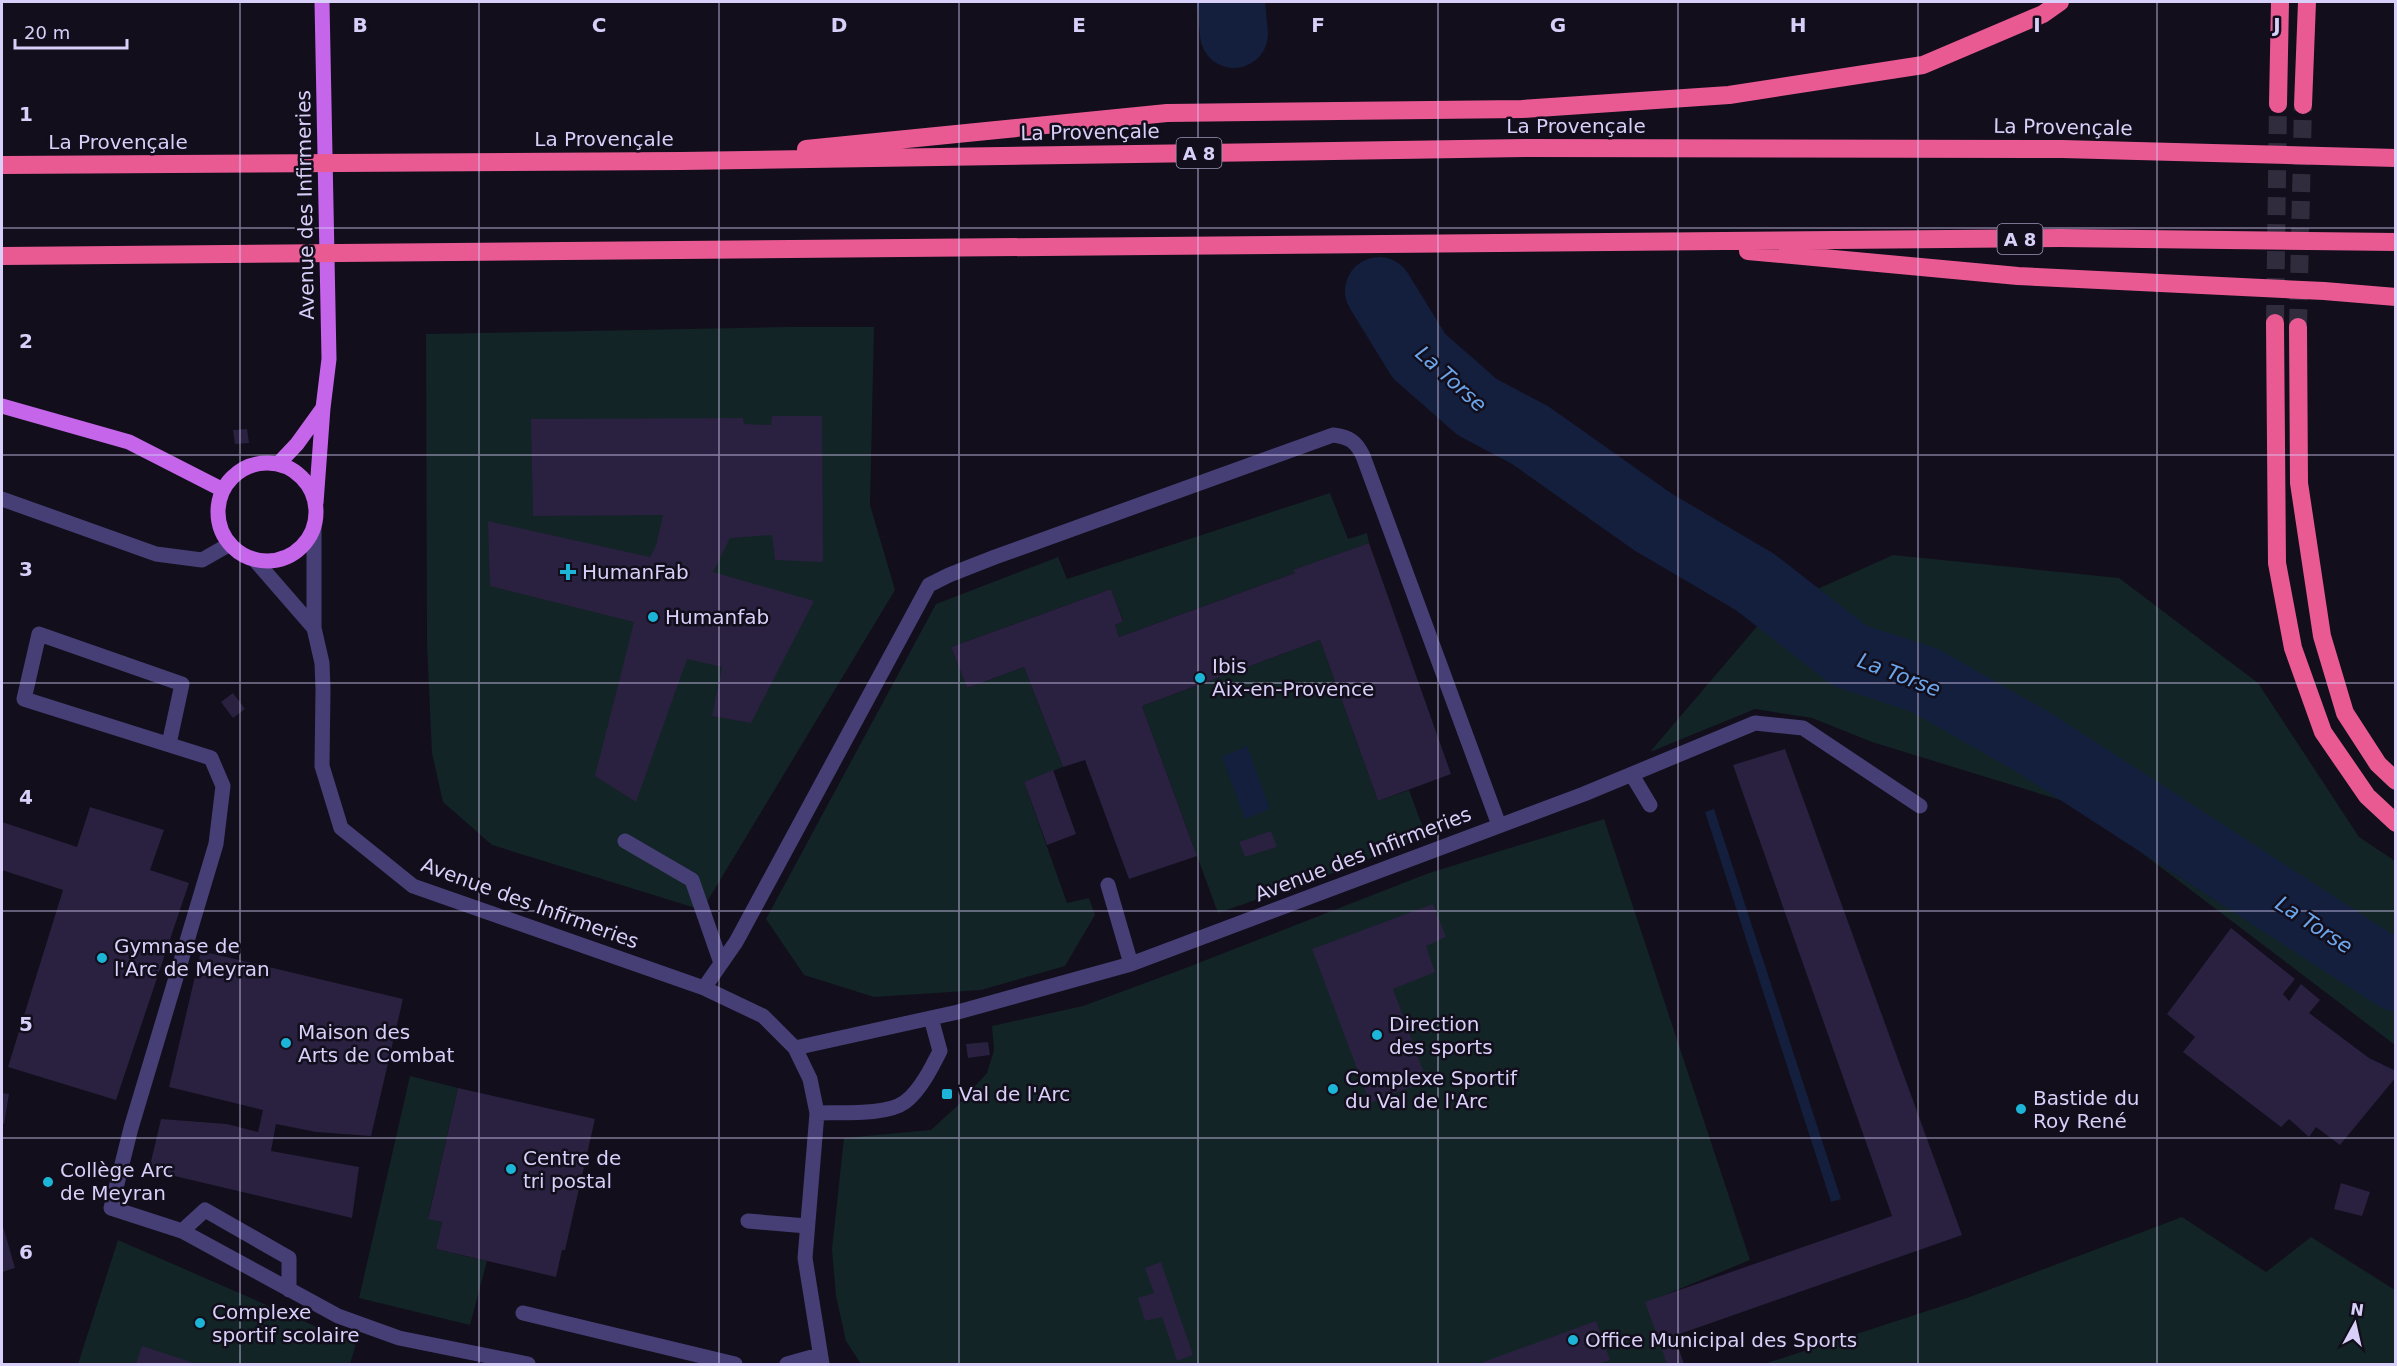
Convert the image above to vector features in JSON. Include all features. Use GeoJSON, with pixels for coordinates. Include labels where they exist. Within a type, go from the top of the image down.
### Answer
{"type":"FeatureCollection","features":[{"type":"Feature","properties":{"kind":"highway"},"geometry":{"type":"LineString","coordinates":[[681,161],[1167,113],[1522,110],[1729,95],[1923,64],[2043,14],[2060,2]]}},
{"type":"Feature","properties":{"kind":"highway"},"geometry":{"type":"LineString","coordinates":[[2278,104],[2280,2]]}},
{"type":"Feature","properties":{"kind":"highway"},"geometry":{"type":"LineString","coordinates":[[2303,105],[2307,2]]}},
{"type":"Feature","properties":{"kind":"highway","name":"La Provençale"},"geometry":{"type":"LineString","coordinates":[[2,165],[681,161],[1525,148],[2062,149],[2396,158]]}},
{"type":"Feature","properties":{"kind":"highway","name":"A 8"},"geometry":{"type":"LineString","coordinates":[[2,256],[2060,238],[2396,242]]}},
{"type":"Feature","properties":{"kind":"highway"},"geometry":{"type":"LineString","coordinates":[[1645,241],[2018,276],[2324,291],[2396,297]]}},
{"type":"Feature","properties":{"kind":"highway"},"geometry":{"type":"LineString","coordinates":[[2275,323],[2277,562],[2293,648],[2324,732],[2367,796],[2396,824]]}},
{"type":"Feature","properties":{"kind":"highway"},"geometry":{"type":"LineString","coordinates":[[2298,327],[2299,483],[2322,636],[2345,713],[2378,764],[2396,781]]}},
{"type":"Feature","properties":{"kind":"main road","name":"Avenue des Infirmeries"},"geometry":{"type":"LineString","coordinates":[[316,504],[329,359],[322,2]]}},
{"type":"Feature","properties":{"kind":"main road"},"geometry":{"type":"LineString","coordinates":[[2,405],[129,442],[223,490]]}},
{"type":"Feature","properties":{"kind":"main road","name":"Avenue des Infirmeries"},"geometry":{"type":"LineString","coordinates":[[279,464],[323,408]]}},
{"type":"Feature","properties":{"kind":"main road"},"geometry":{"type":"LineString","coordinates":[[252,464],[279,464],[292,469],[304,478],[312,490],[316,504],[314,527],[307,541],[297,551],[284,558],[269,561],[254,559],[241,554],[222,532],[218,518],[218,504],[230,479],[252,464]]}},
{"type":"Feature","properties":{"kind":"street"},"geometry":{"type":"LineString","coordinates":[[704,988],[736,942],[930,585],[995,556],[1333,435],[1356,442],[1363,456],[1499,825]]}},
{"type":"Feature","properties":{"kind":"street"},"geometry":{"type":"LineString","coordinates":[[2,499],[156,554],[202,560],[230,544]]}},
{"type":"Feature","properties":{"kind":"street","name":"Avenue des Infirmeries"},"geometry":{"type":"LineString","coordinates":[[314,527],[314,628],[322,663],[322,766],[341,828],[413,886],[704,988],[763,1016],[795,1048],[810,1079],[817,1113],[805,1258],[821,1360]]}},
{"type":"Feature","properties":{"kind":"street","name":"Avenue des Infirmeries"},"geometry":{"type":"LineString","coordinates":[[254,559],[314,628]]}},
{"type":"Feature","properties":{"kind":"street"},"geometry":{"type":"LineString","coordinates":[[169,744],[182,684],[39,634],[24,699],[211,758],[223,786],[216,844],[131,1128],[111,1208],[182,1231],[338,1316],[399,1338],[528,1365]]}},
{"type":"Feature","properties":{"kind":"street","name":"Avenue des Infirmeries"},"geometry":{"type":"LineString","coordinates":[[795,1048],[931,1018],[1131,964],[1632,775],[1755,723],[1785,724],[1803,728],[1920,806]]}},
{"type":"Feature","properties":{"kind":"street"},"geometry":{"type":"LineString","coordinates":[[1632,775],[1650,806]]}},
{"type":"Feature","properties":{"kind":"street"},"geometry":{"type":"LineString","coordinates":[[625,841],[692,880],[721,963]]}},
{"type":"Feature","properties":{"kind":"street"},"geometry":{"type":"LineString","coordinates":[[1108,885],[1131,964]]}},
{"type":"Feature","properties":{"kind":"street"},"geometry":{"type":"LineString","coordinates":[[817,1113],[881,1110],[905,1102],[928,1076],[940,1052],[931,1018]]}},
{"type":"Feature","properties":{"kind":"street"},"geometry":{"type":"LineString","coordinates":[[182,1231],[205,1210],[289,1258],[289,1290]]}},
{"type":"Feature","properties":{"kind":"street"},"geometry":{"type":"LineString","coordinates":[[748,1221],[807,1226]]}},
{"type":"Feature","properties":{"kind":"street"},"geometry":{"type":"LineString","coordinates":[[523,1313],[735,1365]]}},
{"type":"Feature","properties":{"kind":"street"},"geometry":{"type":"LineString","coordinates":[[788,1365],[821,1360]]}},
{"type":"Feature","properties":{"kind":"shaded area","name":"Humanfab"},"geometry":{"type":"Polygon","coordinates":[[[874,327],[870,505],[895,590],[702,910],[492,845],[443,802],[432,753],[427,643],[426,334],[874,327]]]}},
{"type":"Feature","properties":{"kind":"shaded area"},"geometry":{"type":"Polygon","coordinates":[[[1330,493],[1348,539],[1367,533],[1369,543],[1294,570],[1295,573],[1119,637],[1115,625],[1123,620],[1111,589],[951,647],[967,688],[1024,667],[1063,767],[1024,782],[1067,903],[1089,898],[1095,915],[1065,966],[981,990],[874,997],[804,975],[766,919],[936,604],[1058,557],[1067,579],[1330,493]]]}},
{"type":"Feature","properties":{"kind":"shaded area"},"geometry":{"type":"Polygon","coordinates":[[[1893,555],[2119,578],[2258,683],[2359,837],[2395,861],[2395,1045],[2080,806],[1872,742],[1812,718],[1755,709],[1650,752],[1771,610],[1893,555]]]}},
{"type":"Feature","properties":{"kind":"shaded area"},"geometry":{"type":"Polygon","coordinates":[[[1320,640],[1378,801],[1409,790],[1426,836],[1350,867],[1218,913],[1142,706],[1320,640]]]}},
{"type":"Feature","properties":{"kind":"shaded area","name":"Complexe Sportif du Val de l'Arc"},"geometry":{"type":"Polygon","coordinates":[[[1604,819],[1750,1260],[1660,1297],[1684,1364],[861,1364],[846,1341],[836,1296],[832,1249],[844,1138],[931,1130],[987,1073],[994,1050],[992,1026],[1083,1006],[1429,873],[1604,819]]]}},
{"type":"Feature","properties":{"kind":"shaded area"},"geometry":{"type":"Polygon","coordinates":[[[410,1076],[458,1088],[428,1218],[442,1222],[436,1249],[487,1261],[470,1325],[359,1298],[410,1076]]]}},
{"type":"Feature","properties":{"kind":"shaded area"},"geometry":{"type":"Polygon","coordinates":[[[2182,1217],[2266,1272],[2311,1237],[2395,1290],[2395,1364],[1764,1364],[1967,1298],[2182,1217]]]}},
{"type":"Feature","properties":{"kind":"shaded area","name":"Complexe sportif scolaire"},"geometry":{"type":"Polygon","coordinates":[[[118,1240],[356,1344],[350,1364],[78,1364],[118,1240]]]}},
{"type":"Feature","properties":{"kind":"water"},"geometry":{"type":"Polygon","coordinates":[[[1247,746],[1270,809],[1245,819],[1222,757],[1247,746]]]}},
{"type":"Feature","properties":{"kind":"water"},"geometry":{"type":"Polygon","coordinates":[[[1714,809],[1841,1199],[1831,1202],[1705,812],[1714,809]]]}},
{"type":"Feature","properties":{"kind":"building"},"geometry":{"type":"Polygon","coordinates":[[[772,416],[822,416],[823,562],[775,560],[772,535],[730,538],[713,572],[814,601],[751,723],[712,716],[722,667],[687,659],[636,802],[595,776],[634,622],[490,586],[488,521],[650,557],[656,546],[663,515],[533,516],[531,419],[743,418],[744,424],[771,425],[772,416]]]}},
{"type":"Feature","properties":{"kind":"building"},"geometry":{"type":"Polygon","coordinates":[[[247,429],[249,443],[235,444],[233,430],[247,429]]]}},
{"type":"Feature","properties":{"kind":"building"},"geometry":{"type":"Polygon","coordinates":[[[1369,543],[1451,774],[1378,801],[1320,640],[1142,706],[1197,856],[1129,879],[1085,760],[1063,767],[1024,667],[967,688],[951,647],[1111,589],[1123,621],[1115,625],[1119,637],[1295,573],[1293,570],[1369,543]]]}},
{"type":"Feature","properties":{"kind":"building"},"geometry":{"type":"Polygon","coordinates":[[[233,693],[245,709],[233,718],[221,702],[233,693]]]}},
{"type":"Feature","properties":{"kind":"building"},"geometry":{"type":"Polygon","coordinates":[[[1785,749],[1962,1235],[1674,1336],[1684,1364],[1667,1364],[1645,1302],[1892,1216],[1733,765],[1785,749]]]}},
{"type":"Feature","properties":{"kind":"building"},"geometry":{"type":"Polygon","coordinates":[[[1053,770],[1076,834],[1047,845],[1024,782],[1053,770]]]}},
{"type":"Feature","properties":{"kind":"building","name":"Gymnase de l'Arc de Meyran"},"geometry":{"type":"Polygon","coordinates":[[[90,807],[164,830],[150,870],[189,883],[116,1100],[8,1067],[63,890],[2,870],[2,822],[77,847],[90,807]]]}},
{"type":"Feature","properties":{"kind":"building"},"geometry":{"type":"Polygon","coordinates":[[[1271,831],[1277,847],[1245,857],[1239,842],[1271,831]]]}},
{"type":"Feature","properties":{"kind":"building","name":"Direction des sports"},"geometry":{"type":"Polygon","coordinates":[[[1433,904],[1446,937],[1426,946],[1435,972],[1393,989],[1427,1081],[1370,1103],[1312,949],[1433,904]]]}},
{"type":"Feature","properties":{"kind":"building"},"geometry":{"type":"Polygon","coordinates":[[[2231,928],[2295,979],[2283,994],[2289,1001],[2301,984],[2320,1000],[2309,1013],[2369,1058],[2396,1071],[2396,1077],[2340,1145],[2316,1127],[2309,1137],[2289,1119],[2281,1127],[2183,1052],[2195,1037],[2167,1014],[2231,928]]]}},
{"type":"Feature","properties":{"kind":"building","name":"Maison des Arts de Combat"},"geometry":{"type":"Polygon","coordinates":[[[201,951],[403,999],[371,1136],[316,1132],[276,1124],[271,1151],[359,1167],[352,1218],[149,1170],[161,1119],[227,1124],[258,1132],[263,1110],[169,1087],[201,951]]]}},
{"type":"Feature","properties":{"kind":"building"},"geometry":{"type":"Polygon","coordinates":[[[988,1042],[990,1055],[968,1058],[966,1044],[988,1042]]]}},
{"type":"Feature","properties":{"kind":"building","name":"Centre de tri postal"},"geometry":{"type":"Polygon","coordinates":[[[458,1088],[595,1119],[565,1250],[562,1250],[556,1277],[436,1249],[442,1222],[428,1219],[458,1088]]]}},
{"type":"Feature","properties":{"kind":"building"},"geometry":{"type":"Polygon","coordinates":[[[2,1093],[9,1094],[4,1124],[2,1124],[2,1093]]]}},
{"type":"Feature","properties":{"kind":"building"},"geometry":{"type":"Polygon","coordinates":[[[2341,1183],[2370,1192],[2362,1216],[2334,1209],[2341,1183]]]}},
{"type":"Feature","properties":{"kind":"building"},"geometry":{"type":"Polygon","coordinates":[[[2,1223],[15,1268],[2,1272],[2,1223]]]}},
{"type":"Feature","properties":{"kind":"building"},"geometry":{"type":"Polygon","coordinates":[[[1161,1262],[1193,1355],[1177,1361],[1162,1317],[1145,1321],[1138,1298],[1154,1293],[1145,1268],[1161,1262]]]}},
{"type":"Feature","properties":{"kind":"building","name":"Office Municipal des Sports"},"geometry":{"type":"Polygon","coordinates":[[[1596,1321],[1610,1360],[1597,1364],[1478,1364],[1596,1321]]]}},
{"type":"Feature","properties":{"kind":"building"},"geometry":{"type":"Polygon","coordinates":[[[142,1346],[197,1364],[136,1364],[142,1346]]]}},
{"type":"Feature","properties":{"kind":"waterway","name":"La Torse"},"geometry":{"type":"LineString","coordinates":[[1231,2],[1234,34]]}},
{"type":"Feature","properties":{"kind":"waterway","name":"La Torse"},"geometry":{"type":"LineString","coordinates":[[1379,291],[1419,356],[1477,407],[1530,435],[1653,522],[1755,582],[1850,656],[1924,680],[2033,742],[2396,977]]}},
{"type":"Feature","properties":{"kind":"tunnel"},"geometry":{"type":"LineString","coordinates":[[2275,323],[2278,104]]}},
{"type":"Feature","properties":{"kind":"tunnel"},"geometry":{"type":"LineString","coordinates":[[2298,327],[2303,105]]}},
{"type":"Feature","properties":{"kind":"place","name":"HumanFab"},"geometry":{"type":"Point","coordinates":[568,572]}},
{"type":"Feature","properties":{"kind":"place","name":"Humanfab"},"geometry":{"type":"Point","coordinates":[653,617]}},
{"type":"Feature","properties":{"kind":"place","name":"Ibis Aix-en-Provence"},"geometry":{"type":"Point","coordinates":[1200,678]}},
{"type":"Feature","properties":{"kind":"place","name":"Gymnase de l'Arc de Meyran"},"geometry":{"type":"Point","coordinates":[102,958]}},
{"type":"Feature","properties":{"kind":"place","name":"Direction des sports"},"geometry":{"type":"Point","coordinates":[1377,1035]}},
{"type":"Feature","properties":{"kind":"place","name":"Maison des Arts de Combat"},"geometry":{"type":"Point","coordinates":[286,1043]}},
{"type":"Feature","properties":{"kind":"place","name":"Complexe Sportif du Val de l'Arc"},"geometry":{"type":"Point","coordinates":[1333,1089]}},
{"type":"Feature","properties":{"kind":"place","name":"Val de l'Arc"},"geometry":{"type":"Point","coordinates":[947,1094]}},
{"type":"Feature","properties":{"kind":"place","name":"Bastide du Roy René"},"geometry":{"type":"Point","coordinates":[2021,1109]}},
{"type":"Feature","properties":{"kind":"place","name":"Centre de tri postal"},"geometry":{"type":"Point","coordinates":[511,1169]}},
{"type":"Feature","properties":{"kind":"place","name":"Collège Arc de Meyran"},"geometry":{"type":"Point","coordinates":[48,1182]}},
{"type":"Feature","properties":{"kind":"place","name":"Complexe sportif scolaire"},"geometry":{"type":"Point","coordinates":[200,1323]}},
{"type":"Feature","properties":{"kind":"place","name":"Office Municipal des Sports"},"geometry":{"type":"Point","coordinates":[1573,1340]}}]}
